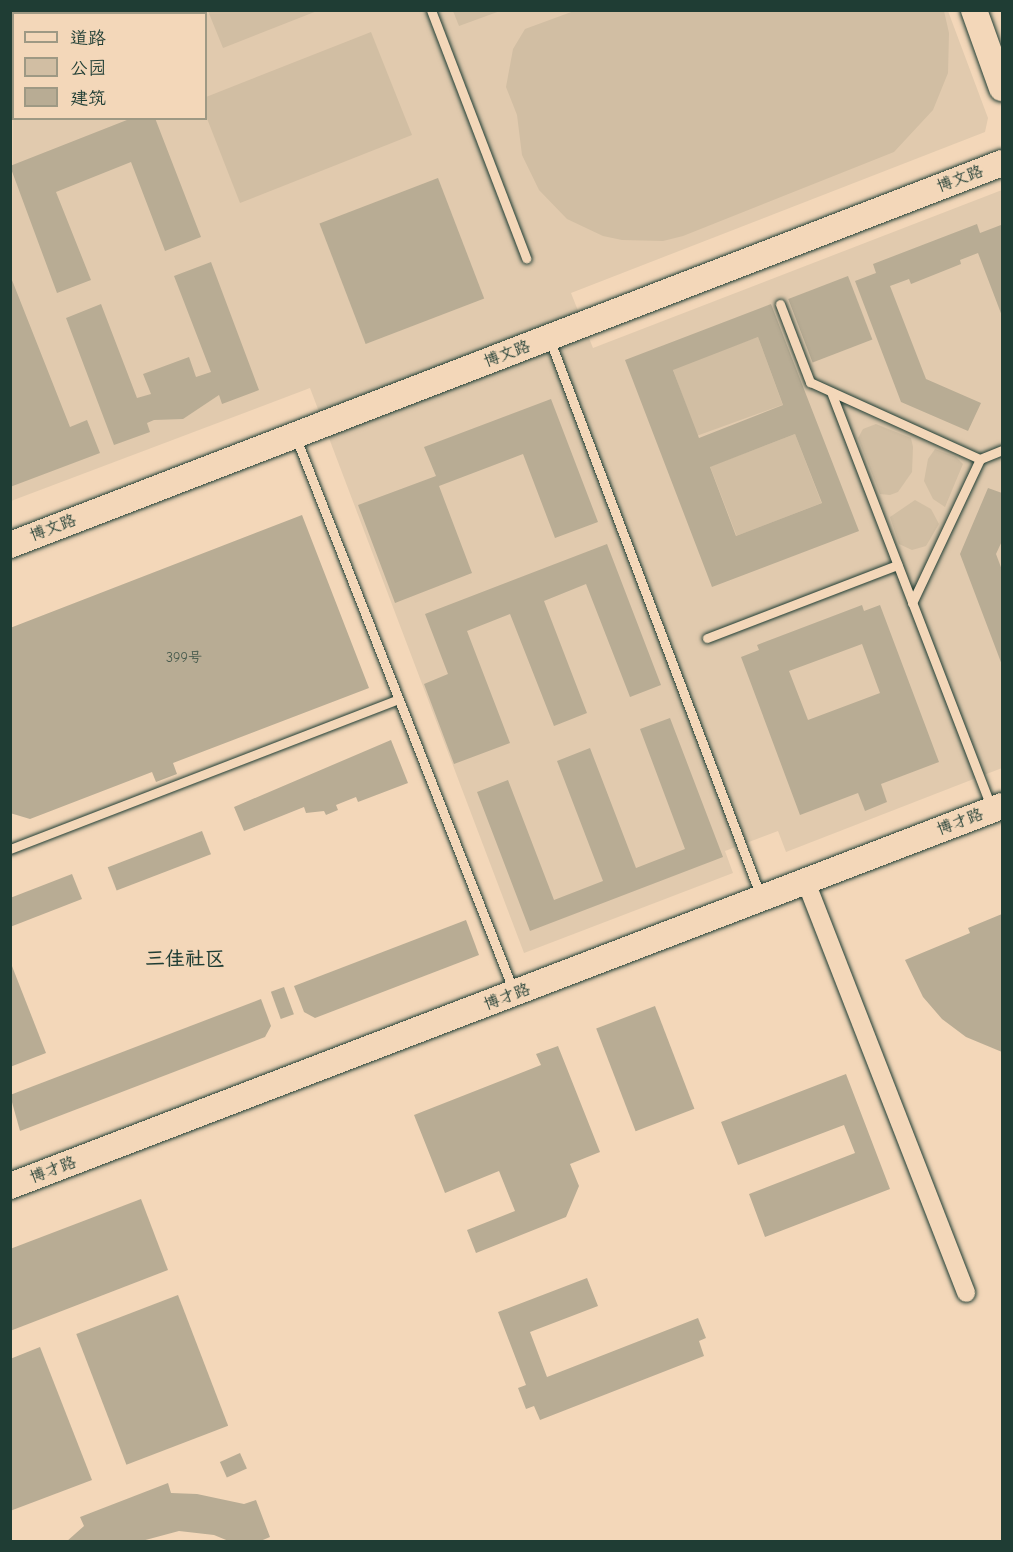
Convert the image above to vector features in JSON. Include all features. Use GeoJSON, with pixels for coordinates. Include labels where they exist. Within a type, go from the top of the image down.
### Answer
{"type":"FeatureCollection","features":[{"type":"Feature","properties":{"kind":"street"},"geometry":{"type":"LineString","coordinates":[[974,10],[1002,88]]}},
{"type":"Feature","properties":{"kind":"street","name":"博文路"},"geometry":{"type":"LineString","coordinates":[[10,544],[1002,163]]}},
{"type":"Feature","properties":{"kind":"street","name":"博才路"},"geometry":{"type":"LineString","coordinates":[[10,1186],[997,808]]}},
{"type":"Feature","properties":{"kind":"street"},"geometry":{"type":"LineString","coordinates":[[806,882],[966,1293]]}},
{"type":"Feature","properties":{"kind":"lane"},"geometry":{"type":"LineString","coordinates":[[431,10],[526,258]]}},
{"type":"Feature","properties":{"kind":"lane"},"geometry":{"type":"LineString","coordinates":[[780,304],[810,382],[980,459]]}},
{"type":"Feature","properties":{"kind":"lane"},"geometry":{"type":"LineString","coordinates":[[549,338],[762,899]]}},
{"type":"Feature","properties":{"kind":"lane"},"geometry":{"type":"LineString","coordinates":[[831,392],[912,603],[997,808]]}},
{"type":"Feature","properties":{"kind":"lane"},"geometry":{"type":"LineString","coordinates":[[295,435],[514,994]]}},
{"type":"Feature","properties":{"kind":"lane"},"geometry":{"type":"LineString","coordinates":[[912,603],[980,459],[1002,450]]}},
{"type":"Feature","properties":{"kind":"lane"},"geometry":{"type":"LineString","coordinates":[[707,638],[897,565]]}},
{"type":"Feature","properties":{"kind":"lane"},"geometry":{"type":"LineString","coordinates":[[10,849],[398,699]]}},
{"type":"Feature","properties":{"kind":"shaded area"},"geometry":{"type":"Polygon","coordinates":[[[948,11],[988,118],[985,132],[571,293],[593,348],[1002,190],[1002,768],[786,852],[778,831],[725,851],[733,873],[524,953],[310,388],[11,501],[13,120],[207,120],[207,12],[24,12],[948,11]]]}},
{"type":"Feature","properties":{"kind":"green space"},"geometry":{"type":"Polygon","coordinates":[[[208,11],[317,11],[223,48],[208,11]]]}},
{"type":"Feature","properties":{"kind":"green space"},"geometry":{"type":"Polygon","coordinates":[[[453,11],[500,11],[459,26],[453,11]]]}},
{"type":"Feature","properties":{"kind":"green space"},"geometry":{"type":"Polygon","coordinates":[[[574,11],[944,11],[949,33],[948,73],[933,110],[894,152],[683,236],[663,241],[622,240],[603,236],[567,219],[539,190],[522,155],[517,115],[506,87],[513,49],[525,29],[574,11]]]}},
{"type":"Feature","properties":{"kind":"green space"},"geometry":{"type":"Polygon","coordinates":[[[371,32],[412,135],[240,203],[207,119],[207,97],[371,32]]]}},
{"type":"Feature","properties":{"kind":"green space"},"geometry":{"type":"Polygon","coordinates":[[[758,337],[783,405],[697,436],[672,368],[758,337]]]}},
{"type":"Feature","properties":{"kind":"green space"},"geometry":{"type":"Polygon","coordinates":[[[876,424],[911,438],[913,447],[912,472],[898,492],[890,495],[880,494],[858,438],[863,429],[876,424]]]}},
{"type":"Feature","properties":{"kind":"green space"},"geometry":{"type":"Polygon","coordinates":[[[795,434],[822,503],[737,536],[710,467],[795,434]]]}},
{"type":"Feature","properties":{"kind":"green space"},"geometry":{"type":"Polygon","coordinates":[[[935,449],[956,457],[963,464],[945,507],[933,499],[924,481],[928,459],[935,449]]]}},
{"type":"Feature","properties":{"kind":"green space"},"geometry":{"type":"Polygon","coordinates":[[[915,500],[931,509],[939,524],[926,546],[912,550],[899,544],[890,517],[915,500]]]}},
{"type":"Feature","properties":{"kind":"building"},"geometry":{"type":"Polygon","coordinates":[[[51,10],[172,10],[111,12],[50,12],[51,10]]]}},
{"type":"Feature","properties":{"kind":"building"},"geometry":{"type":"Polygon","coordinates":[[[127,120],[156,120],[201,237],[165,251],[131,162],[56,192],[91,280],[57,293],[10,166],[127,120]]]}},
{"type":"Feature","properties":{"kind":"building"},"geometry":{"type":"Polygon","coordinates":[[[438,178],[484,298],[366,344],[319,224],[438,178]]]}},
{"type":"Feature","properties":{"kind":"building"},"geometry":{"type":"Polygon","coordinates":[[[977,224],[980,233],[1001,225],[1002,228],[1002,316],[978,253],[960,260],[961,264],[911,284],[909,279],[890,286],[926,379],[981,403],[968,431],[901,402],[855,281],[876,273],[873,264],[977,224]]]}},
{"type":"Feature","properties":{"kind":"building"},"geometry":{"type":"Polygon","coordinates":[[[211,262],[259,390],[222,404],[219,395],[183,419],[154,420],[147,423],[150,432],[114,445],[66,318],[101,304],[137,398],[151,394],[143,374],[189,357],[196,377],[211,372],[174,276],[211,262]]]}},
{"type":"Feature","properties":{"kind":"building"},"geometry":{"type":"Polygon","coordinates":[[[10,275],[70,427],[87,420],[100,453],[10,487],[10,275]]]}},
{"type":"Feature","properties":{"kind":"building"},"geometry":{"type":"Polygon","coordinates":[[[848,276],[872,339],[813,362],[788,299],[848,276]]]}},
{"type":"Feature","properties":{"kind":"building"},"geometry":{"type":"Polygon","coordinates":[[[771,304],[859,531],[712,587],[625,360],[771,304]],[[758,337],[673,370],[699,438],[783,405],[758,337]],[[795,434],[710,467],[736,536],[822,503],[795,434]]]}},
{"type":"Feature","properties":{"kind":"building"},"geometry":{"type":"Polygon","coordinates":[[[551,399],[598,522],[555,538],[523,454],[439,486],[472,573],[395,603],[358,505],[436,476],[424,447],[551,399]]]}},
{"type":"Feature","properties":{"kind":"building"},"geometry":{"type":"Polygon","coordinates":[[[988,488],[1002,493],[1002,541],[996,554],[1002,570],[1002,665],[960,554],[988,488]]]}},
{"type":"Feature","properties":{"kind":"building"},"geometry":{"type":"Polygon","coordinates":[[[302,515],[369,688],[173,763],[177,774],[156,782],[152,772],[30,819],[10,813],[10,628],[302,515]]]}},
{"type":"Feature","properties":{"kind":"building"},"geometry":{"type":"Polygon","coordinates":[[[607,544],[661,685],[630,697],[586,584],[544,601],[587,713],[554,726],[510,614],[467,631],[510,743],[454,764],[424,684],[448,674],[425,614],[607,544]]]}},
{"type":"Feature","properties":{"kind":"building"},"geometry":{"type":"Polygon","coordinates":[[[862,605],[864,611],[880,605],[939,762],[881,784],[887,802],[865,811],[858,793],[800,815],[741,657],[759,650],[757,645],[862,605]],[[862,644],[789,671],[808,720],[880,693],[862,644]]]}},
{"type":"Feature","properties":{"kind":"building"},"geometry":{"type":"Polygon","coordinates":[[[670,718],[723,857],[530,931],[477,792],[508,780],[554,900],[603,881],[557,761],[590,748],[636,868],[685,849],[640,729],[670,718]]]}},
{"type":"Feature","properties":{"kind":"building"},"geometry":{"type":"Polygon","coordinates":[[[391,740],[408,783],[358,802],[356,797],[336,805],[338,810],[326,815],[324,811],[306,813],[304,807],[244,831],[234,807],[391,740]]]}},
{"type":"Feature","properties":{"kind":"building"},"geometry":{"type":"Polygon","coordinates":[[[202,831],[211,854],[117,891],[108,867],[202,831]]]}},
{"type":"Feature","properties":{"kind":"building"},"geometry":{"type":"Polygon","coordinates":[[[72,874],[82,899],[10,927],[10,898],[72,874]]]}},
{"type":"Feature","properties":{"kind":"building"},"geometry":{"type":"Polygon","coordinates":[[[1002,914],[1002,1052],[966,1037],[942,1019],[923,997],[905,960],[970,933],[968,928],[1002,914]]]}},
{"type":"Feature","properties":{"kind":"building"},"geometry":{"type":"Polygon","coordinates":[[[466,920],[479,955],[315,1018],[304,1012],[294,986],[466,920]]]}},
{"type":"Feature","properties":{"kind":"building"},"geometry":{"type":"Polygon","coordinates":[[[10,961],[46,1053],[10,1067],[10,961]]]}},
{"type":"Feature","properties":{"kind":"building"},"geometry":{"type":"Polygon","coordinates":[[[284,987],[294,1014],[281,1019],[271,992],[284,987]]]}},
{"type":"Feature","properties":{"kind":"building"},"geometry":{"type":"Polygon","coordinates":[[[261,999],[271,1026],[265,1037],[20,1131],[10,1095],[261,999]]]}},
{"type":"Feature","properties":{"kind":"building"},"geometry":{"type":"Polygon","coordinates":[[[655,1006],[694,1109],[636,1131],[596,1029],[655,1006]]]}},
{"type":"Feature","properties":{"kind":"building"},"geometry":{"type":"Polygon","coordinates":[[[558,1046],[600,1152],[570,1164],[579,1186],[566,1217],[476,1253],[467,1230],[515,1211],[499,1171],[445,1193],[414,1115],[541,1065],[536,1054],[558,1046]]]}},
{"type":"Feature","properties":{"kind":"building"},"geometry":{"type":"Polygon","coordinates":[[[846,1074],[890,1189],[765,1237],[749,1194],[855,1153],[844,1125],[738,1165],[721,1122],[846,1074]]]}},
{"type":"Feature","properties":{"kind":"building"},"geometry":{"type":"Polygon","coordinates":[[[141,1199],[168,1270],[10,1331],[10,1249],[141,1199]]]}},
{"type":"Feature","properties":{"kind":"building"},"geometry":{"type":"Polygon","coordinates":[[[587,1278],[598,1306],[530,1332],[547,1377],[698,1318],[706,1338],[699,1341],[704,1356],[540,1420],[534,1406],[526,1409],[518,1388],[526,1385],[498,1312],[587,1278]]]}},
{"type":"Feature","properties":{"kind":"building"},"geometry":{"type":"Polygon","coordinates":[[[178,1295],[228,1426],[126,1465],[76,1334],[178,1295]]]}},
{"type":"Feature","properties":{"kind":"building"},"geometry":{"type":"Polygon","coordinates":[[[40,1347],[92,1480],[10,1511],[10,1359],[40,1347]]]}},
{"type":"Feature","properties":{"kind":"building"},"geometry":{"type":"Polygon","coordinates":[[[240,1453],[247,1469],[227,1477],[220,1462],[240,1453]]]}},
{"type":"Feature","properties":{"kind":"building"},"geometry":{"type":"Polygon","coordinates":[[[168,1483],[171,1493],[197,1494],[244,1504],[256,1500],[270,1537],[258,1542],[231,1542],[214,1535],[179,1531],[138,1542],[66,1542],[84,1526],[80,1517],[168,1483]]]}},
{"type":"Feature","properties":{"kind":"district","name":"三佳社区"},"geometry":{"type":"Point","coordinates":[185,958]}}]}
